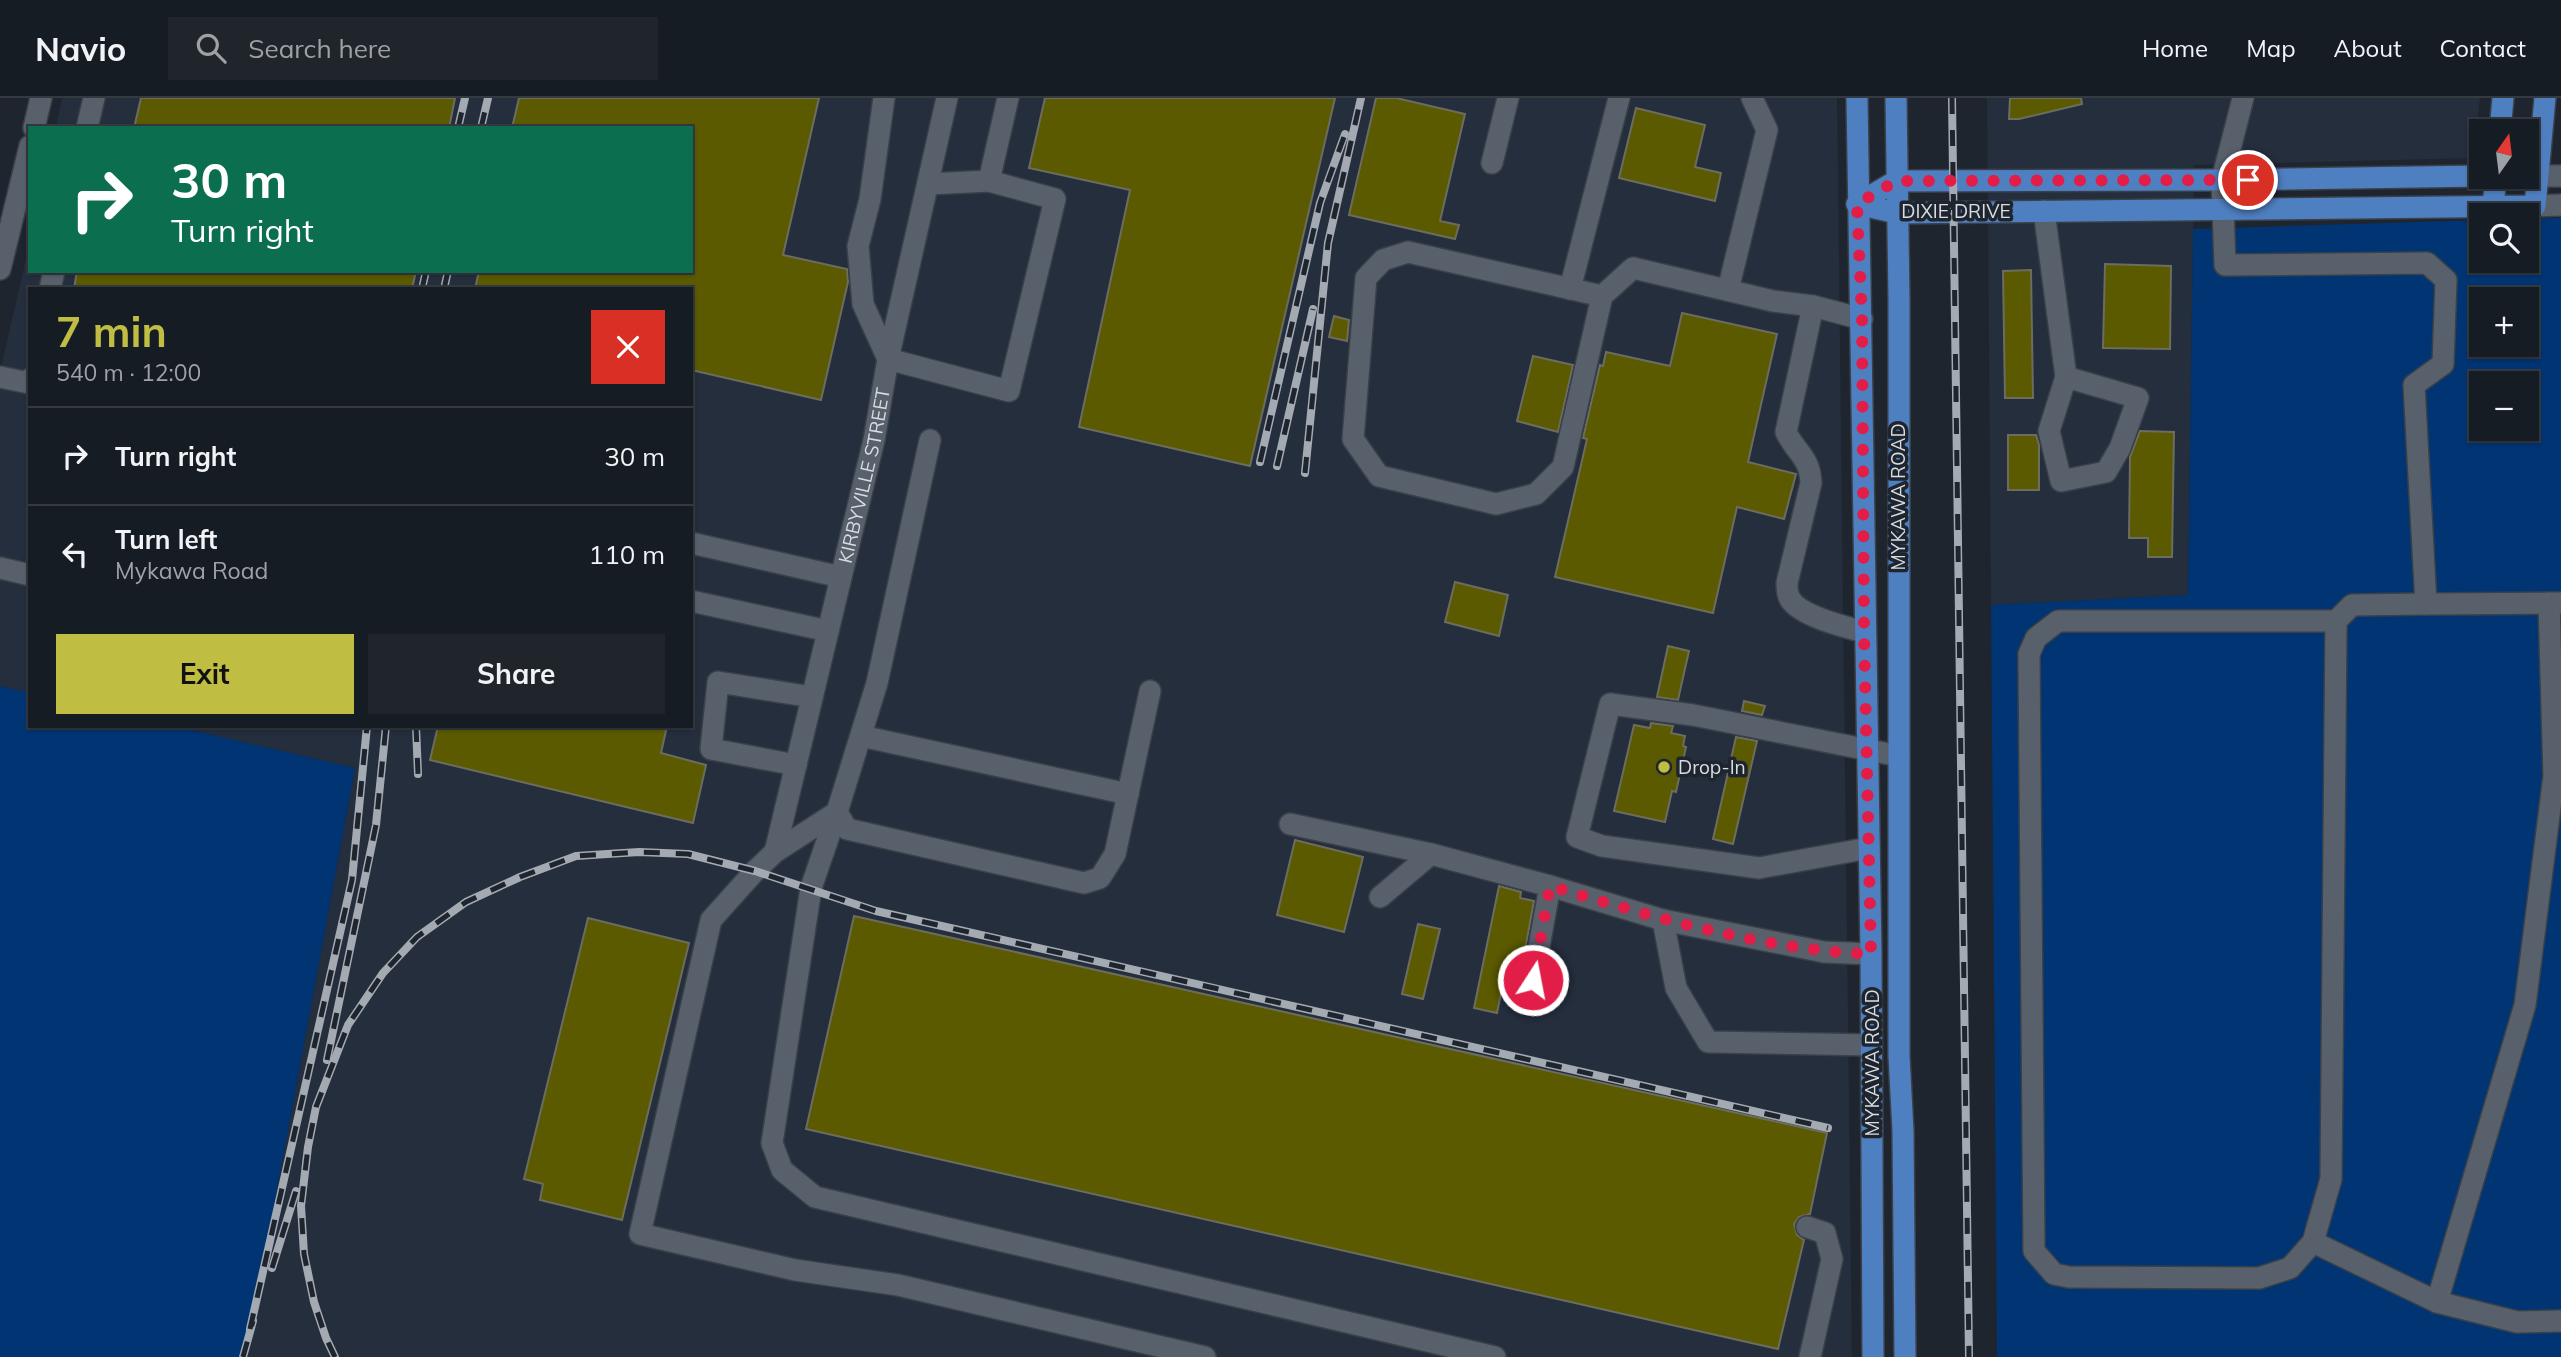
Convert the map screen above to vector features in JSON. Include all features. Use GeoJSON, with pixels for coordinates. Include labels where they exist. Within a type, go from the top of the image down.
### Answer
{"type":"FeatureCollection","features":[{"type":"Feature","properties":{"kind":"main road","name":"MYKAWA ROAD"},"geometry":{"type":"LineString","coordinates":[[1857,98],[1871,954],[1873,1357]]}},
{"type":"Feature","properties":{"kind":"main road","name":"MYKAWA ROAD"},"geometry":{"type":"LineString","coordinates":[[1896,98],[1899,298],[1899,954],[1905,1357]]}},
{"type":"Feature","properties":{"kind":"main road"},"geometry":{"type":"LineString","coordinates":[[2501,119],[2503,98]]}},
{"type":"Feature","properties":{"kind":"main road"},"geometry":{"type":"LineString","coordinates":[[2539,134],[2545,98]]}},
{"type":"Feature","properties":{"kind":"main road","name":"DIXIE DRIVE"},"geometry":{"type":"LineString","coordinates":[[1857,204],[1896,181],[2469,176]]}},
{"type":"Feature","properties":{"kind":"main road","name":"DIXIE DRIVE"},"geometry":{"type":"LineString","coordinates":[[1857,204],[1897,213],[2469,206]]}},
{"type":"Feature","properties":{"kind":"main road"},"geometry":{"type":"LineString","coordinates":[[1871,954],[1899,954]]}},
{"type":"Feature","properties":{"kind":"street"},"geometry":{"type":"LineString","coordinates":[[34,126],[41,98]]}},
{"type":"Feature","properties":{"kind":"street"},"geometry":{"type":"LineString","coordinates":[[87,126],[94,98]]}},
{"type":"Feature","properties":{"kind":"street"},"geometry":{"type":"LineString","coordinates":[[884,98],[870,199],[858,246],[863,304],[888,359],[1009,391],[1055,199],[989,181],[928,184]]}},
{"type":"Feature","properties":{"kind":"street"},"geometry":{"type":"LineString","coordinates":[[989,181],[1008,98]]}},
{"type":"Feature","properties":{"kind":"street"},"geometry":{"type":"LineString","coordinates":[[1492,163],[1507,98]]}},
{"type":"Feature","properties":{"kind":"street"},"geometry":{"type":"LineString","coordinates":[[1570,289],[1619,98]]}},
{"type":"Feature","properties":{"kind":"street"},"geometry":{"type":"LineString","coordinates":[[1728,290],[1767,130],[1752,98]]}},
{"type":"Feature","properties":{"kind":"street"},"geometry":{"type":"LineString","coordinates":[[2243,98],[2222,180],[2225,265],[2427,263],[2446,280],[2443,365],[2414,385],[2426,604]]}},
{"type":"Feature","properties":{"kind":"street","name":"KIRBYVILLE STREET"},"geometry":{"type":"LineString","coordinates":[[775,852],[874,440],[888,359],[928,184],[941,102]]}},
{"type":"Feature","properties":{"kind":"street"},"geometry":{"type":"LineString","coordinates":[[0,269],[28,154]]}},
{"type":"Feature","properties":{"kind":"street"},"geometry":{"type":"LineString","coordinates":[[2539,176],[2561,176]]}},
{"type":"Feature","properties":{"kind":"street","name":"DIXIE DRIVE"},"geometry":{"type":"LineString","coordinates":[[2539,206],[2561,205]]}},
{"type":"Feature","properties":{"kind":"street"},"geometry":{"type":"LineString","coordinates":[[2044,211],[2066,377],[2049,431],[2060,481],[2106,472],[2120,448],[2138,398],[2066,377]]}},
{"type":"Feature","properties":{"kind":"street"},"geometry":{"type":"LineString","coordinates":[[1602,296],[1408,252],[1383,260],[1366,278],[1353,439],[1379,476],[1496,504],[1536,494],[1563,467],[1602,296],[1633,268],[1773,301],[1813,306],[1862,318]]}},
{"type":"Feature","properties":{"kind":"street"},"geometry":{"type":"LineString","coordinates":[[1813,306],[1786,432],[1805,457],[1811,483],[1787,583],[1789,597],[1798,608],[1842,627],[1864,632]]}},
{"type":"Feature","properties":{"kind":"street"},"geometry":{"type":"LineString","coordinates":[[0,377],[28,383]]}},
{"type":"Feature","properties":{"kind":"street"},"geometry":{"type":"LineString","coordinates":[[930,440],[877,683],[811,888],[772,1143],[782,1170],[815,1196],[1495,1357]]}},
{"type":"Feature","properties":{"kind":"street"},"geometry":{"type":"LineString","coordinates":[[693,543],[841,577]]}},
{"type":"Feature","properties":{"kind":"street"},"geometry":{"type":"LineString","coordinates":[[0,568],[28,575]]}},
{"type":"Feature","properties":{"kind":"street"},"geometry":{"type":"LineString","coordinates":[[693,601],[828,631]]}},
{"type":"Feature","properties":{"kind":"street"},"geometry":{"type":"LineString","coordinates":[[2336,621],[2058,621],[2036,638],[2029,654],[2034,1251],[2054,1274],[2069,1277],[2259,1278],[2290,1268],[2313,1242],[2331,1179],[2336,621],[2352,605],[2555,603],[2554,776],[2525,1005],[2437,1302]]}},
{"type":"Feature","properties":{"kind":"street"},"geometry":{"type":"LineString","coordinates":[[796,765],[711,749],[718,682],[813,697]]}},
{"type":"Feature","properties":{"kind":"street"},"geometry":{"type":"LineString","coordinates":[[837,812],[847,829],[1084,883],[1101,878],[1115,854],[1150,691]]}},
{"type":"Feature","properties":{"kind":"street"},"geometry":{"type":"LineString","coordinates":[[1869,848],[1759,868],[1602,846],[1577,836],[1610,704],[1693,715],[1868,752],[1899,756]]}},
{"type":"Feature","properties":{"kind":"street"},"geometry":{"type":"LineString","coordinates":[[860,736],[1128,794]]}},
{"type":"Feature","properties":{"kind":"street"},"geometry":{"type":"LineString","coordinates":[[837,812],[775,852],[712,920],[640,1234],[795,1270],[898,1285],[1205,1357]]}},
{"type":"Feature","properties":{"kind":"street"},"geometry":{"type":"LineString","coordinates":[[1290,824],[1431,854],[1663,920],[1824,952],[1871,954]]}},
{"type":"Feature","properties":{"kind":"street"},"geometry":{"type":"LineString","coordinates":[[1380,897],[1431,854]]}},
{"type":"Feature","properties":{"kind":"street"},"geometry":{"type":"LineString","coordinates":[[1533,980],[1550,886]]}},
{"type":"Feature","properties":{"kind":"street"},"geometry":{"type":"LineString","coordinates":[[1663,920],[1676,988],[1707,1042],[1871,1045]]}},
{"type":"Feature","properties":{"kind":"street"},"geometry":{"type":"LineString","coordinates":[[1807,1227],[1825,1233],[1832,1259],[1810,1357]]}},
{"type":"Feature","properties":{"kind":"street"},"geometry":{"type":"LineString","coordinates":[[2313,1242],[2437,1302],[2517,1322],[2561,1321]]}},
{"type":"Feature","properties":{"kind":"shaded area"},"geometry":{"type":"Polygon","coordinates":[[[62,98],[1837,98],[1852,1357],[246,1357],[355,768],[183,728],[693,728],[693,287],[28,287],[28,693],[0,686],[0,372],[28,250],[28,273],[693,273],[693,126],[56,126],[62,98]]]}},
{"type":"Feature","properties":{"kind":"shaded area"},"geometry":{"type":"Polygon","coordinates":[[[1987,98],[2480,98],[2478,119],[2469,119],[2469,158],[2194,165],[2188,595],[1991,605],[1987,98]]]}},
{"type":"Feature","properties":{"kind":"shaded area"},"geometry":{"type":"Polygon","coordinates":[[[2561,218],[2561,1357],[1997,1357],[1991,605],[2188,595],[2193,229],[2469,220],[2469,273],[2539,273],[2539,219],[2561,218]]]}},
{"type":"Feature","properties":{"kind":"shaded area"},"geometry":{"type":"Polygon","coordinates":[[[0,686],[28,693],[28,728],[183,728],[355,768],[246,1357],[0,1357],[0,686]]]}},
{"type":"Feature","properties":{"kind":"building"},"geometry":{"type":"Polygon","coordinates":[[[141,98],[455,98],[449,126],[134,126],[141,98]]]}},
{"type":"Feature","properties":{"kind":"building"},"geometry":{"type":"Polygon","coordinates":[[[519,98],[819,98],[783,255],[847,269],[848,282],[821,400],[693,370],[693,287],[475,287],[479,273],[693,273],[693,126],[512,126],[519,98]]]}},
{"type":"Feature","properties":{"kind":"building"},"geometry":{"type":"Polygon","coordinates":[[[1045,98],[1335,98],[1250,466],[1079,427],[1130,190],[1029,168],[1045,98]]]}},
{"type":"Feature","properties":{"kind":"building"},"geometry":{"type":"Polygon","coordinates":[[[1376,98],[1396,98],[1465,114],[1440,221],[1459,225],[1455,239],[1349,215],[1376,98]]]}},
{"type":"Feature","properties":{"kind":"building"},"geometry":{"type":"Polygon","coordinates":[[[2010,98],[2081,98],[2082,104],[2009,119],[2010,98]]]}},
{"type":"Feature","properties":{"kind":"building"},"geometry":{"type":"Polygon","coordinates":[[[1636,108],[1705,125],[1695,167],[1721,173],[1715,201],[1619,178],[1636,108]]]}},
{"type":"Feature","properties":{"kind":"building"},"geometry":{"type":"Polygon","coordinates":[[[2105,264],[2171,266],[2170,349],[2103,348],[2105,264]]]}},
{"type":"Feature","properties":{"kind":"building"},"geometry":{"type":"Polygon","coordinates":[[[2031,270],[2033,398],[2005,398],[2003,271],[2031,270]]]}},
{"type":"Feature","properties":{"kind":"building"},"geometry":{"type":"Polygon","coordinates":[[[77,273],[416,273],[412,287],[74,287],[77,273]]]}},
{"type":"Feature","properties":{"kind":"building"},"geometry":{"type":"Polygon","coordinates":[[[1682,313],[1777,334],[1748,462],[1796,474],[1784,519],[1737,507],[1713,613],[1555,577],[1587,439],[1583,438],[1600,365],[1603,366],[1606,352],[1670,366],[1682,313]]]}},
{"type":"Feature","properties":{"kind":"building"},"geometry":{"type":"Polygon","coordinates":[[[1334,316],[1349,320],[1347,341],[1329,337],[1334,316]]]}},
{"type":"Feature","properties":{"kind":"building"},"geometry":{"type":"Polygon","coordinates":[[[1533,356],[1573,365],[1558,432],[1517,421],[1533,356]]]}},
{"type":"Feature","properties":{"kind":"building"},"geometry":{"type":"Polygon","coordinates":[[[2140,431],[2174,432],[2172,557],[2148,557],[2148,538],[2129,538],[2130,457],[2140,431]]]}},
{"type":"Feature","properties":{"kind":"building"},"geometry":{"type":"Polygon","coordinates":[[[2008,435],[2036,435],[2039,445],[2039,490],[2008,490],[2008,435]]]}},
{"type":"Feature","properties":{"kind":"building"},"geometry":{"type":"Polygon","coordinates":[[[1455,582],[1508,595],[1499,636],[1445,622],[1455,582]]]}},
{"type":"Feature","properties":{"kind":"building"},"geometry":{"type":"Polygon","coordinates":[[[1668,646],[1689,651],[1678,700],[1657,697],[1668,646]]]}},
{"type":"Feature","properties":{"kind":"building"},"geometry":{"type":"Polygon","coordinates":[[[1744,701],[1765,706],[1762,715],[1742,711],[1744,701]]]}},
{"type":"Feature","properties":{"kind":"building"},"geometry":{"type":"Polygon","coordinates":[[[1651,723],[1673,726],[1671,733],[1685,736],[1683,746],[1686,747],[1676,792],[1672,791],[1665,822],[1614,811],[1634,725],[1650,728],[1651,723]]]}},
{"type":"Feature","properties":{"kind":"building"},"geometry":{"type":"Polygon","coordinates":[[[438,728],[667,728],[661,753],[706,765],[693,823],[430,760],[438,728]]]}},
{"type":"Feature","properties":{"kind":"building"},"geometry":{"type":"Polygon","coordinates":[[[1736,737],[1757,741],[1733,844],[1713,839],[1736,737]]]}},
{"type":"Feature","properties":{"kind":"building"},"geometry":{"type":"Polygon","coordinates":[[[1295,840],[1363,857],[1344,932],[1277,915],[1295,840]]]}},
{"type":"Feature","properties":{"kind":"building"},"geometry":{"type":"Polygon","coordinates":[[[1499,886],[1521,892],[1520,898],[1534,901],[1520,977],[1505,974],[1497,1013],[1474,1008],[1499,886]]]}},
{"type":"Feature","properties":{"kind":"building"},"geometry":{"type":"Polygon","coordinates":[[[854,916],[1827,1133],[1810,1214],[1799,1217],[1794,1224],[1797,1235],[1804,1240],[1778,1349],[806,1129],[854,916]]]}},
{"type":"Feature","properties":{"kind":"building"},"geometry":{"type":"Polygon","coordinates":[[[588,918],[689,943],[622,1220],[540,1200],[543,1184],[524,1179],[588,918]]]}},
{"type":"Feature","properties":{"kind":"building"},"geometry":{"type":"Polygon","coordinates":[[[1418,924],[1440,929],[1423,999],[1402,994],[1418,924]]]}},
{"type":"Feature","properties":{"kind":"railway"},"geometry":{"type":"LineString","coordinates":[[458,126],[465,98]]}},
{"type":"Feature","properties":{"kind":"railway"},"geometry":{"type":"LineString","coordinates":[[481,126],[488,98]]}},
{"type":"Feature","properties":{"kind":"railway"},"geometry":{"type":"LineString","coordinates":[[1305,473],[1328,243],[1361,98]]}},
{"type":"Feature","properties":{"kind":"railway"},"geometry":{"type":"LineString","coordinates":[[1952,98],[1969,1357]]}},
{"type":"Feature","properties":{"kind":"railway"},"geometry":{"type":"LineString","coordinates":[[1260,462],[1320,203],[1345,134]]}},
{"type":"Feature","properties":{"kind":"railway"},"geometry":{"type":"LineString","coordinates":[[422,287],[426,273]]}},
{"type":"Feature","properties":{"kind":"railway"},"geometry":{"type":"LineString","coordinates":[[444,287],[448,273]]}},
{"type":"Feature","properties":{"kind":"railway"},"geometry":{"type":"LineString","coordinates":[[1277,466],[1313,309]]}},
{"type":"Feature","properties":{"kind":"railway"},"geometry":{"type":"LineString","coordinates":[[250,1329],[352,880],[367,728]]}},
{"type":"Feature","properties":{"kind":"railway"},"geometry":{"type":"LineString","coordinates":[[327,1060],[376,825],[386,728]]}},
{"type":"Feature","properties":{"kind":"railway"},"geometry":{"type":"LineString","coordinates":[[416,728],[418,774]]}},
{"type":"Feature","properties":{"kind":"railway"},"geometry":{"type":"LineString","coordinates":[[335,1357],[314,1302],[304,1254],[301,1206],[316,1107],[348,1025],[383,973],[417,937],[466,902],[520,877],[576,856],[639,852],[688,854],[755,871],[876,911],[1828,1128]]}},
{"type":"Feature","properties":{"kind":"railway"},"geometry":{"type":"LineString","coordinates":[[272,1268],[296,1191]]}},
{"type":"Feature","properties":{"kind":"railway"},"geometry":{"type":"LineString","coordinates":[[243,1357],[253,1321]]}},
{"type":"Feature","properties":{"kind":"place","name":"Drop-In"},"geometry":{"type":"Point","coordinates":[1664,767]}},
{"type":"Feature","properties":{"kind":"route"},"geometry":{"type":"LineString","coordinates":[[1533,980],[1550,886],[1663,920],[1824,952],[1871,954],[1864,632],[1862,318],[1857,204],[1896,181],[2248,180]]}}]}
